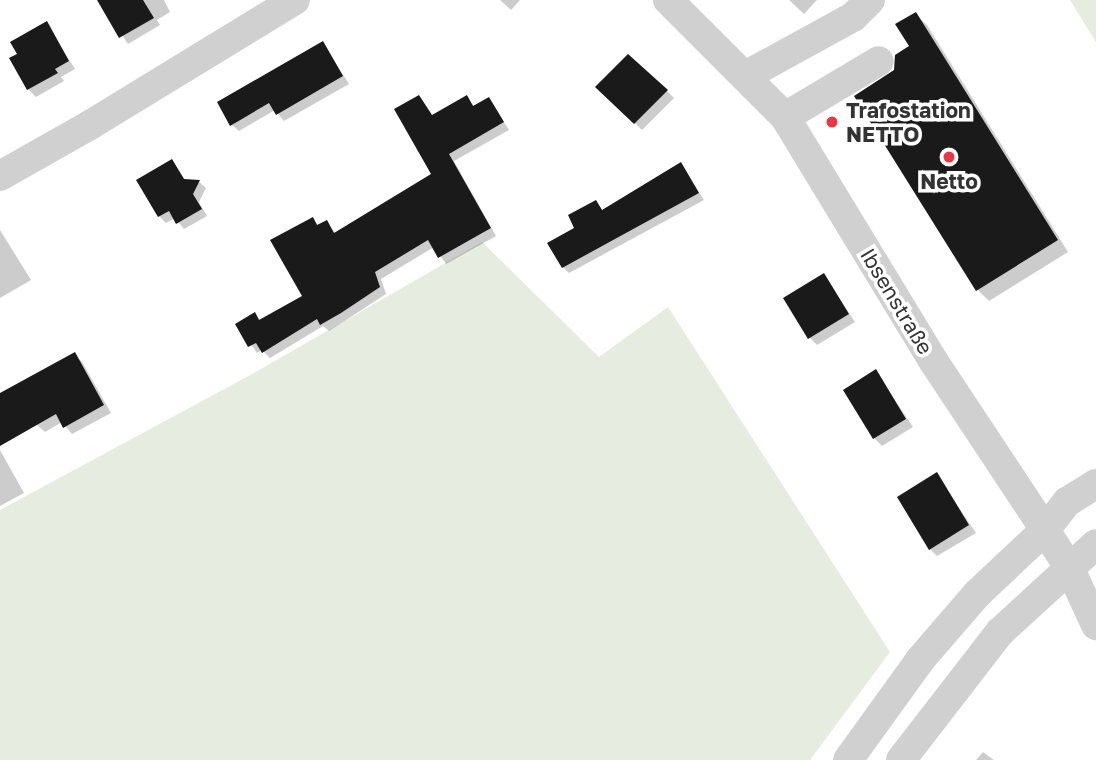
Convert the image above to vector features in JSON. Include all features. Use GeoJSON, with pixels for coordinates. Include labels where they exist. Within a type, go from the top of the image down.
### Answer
{"type":"FeatureCollection","features":[{"type":"Feature","properties":{"kind":"street"},"geometry":{"type":"LineString","coordinates":[[0,176],[90,125],[295,0]]}},
{"type":"Feature","properties":{"kind":"street","name":"Ibsenstraße"},"geometry":{"type":"LineString","coordinates":[[668,0],[747,75],[785,117],[934,362],[1070,569],[1096,625]]}},
{"type":"Feature","properties":{"kind":"street"},"geometry":{"type":"LineString","coordinates":[[747,75],[853,17],[870,0]]}},
{"type":"Feature","properties":{"kind":"street"},"geometry":{"type":"LineString","coordinates":[[785,117],[879,61]]}},
{"type":"Feature","properties":{"kind":"street"},"geometry":{"type":"LineString","coordinates":[[848,760],[944,632],[977,594],[1045,530],[1067,502],[1096,484]]}},
{"type":"Feature","properties":{"kind":"street"},"geometry":{"type":"LineString","coordinates":[[901,760],[1000,632],[1096,544]]}},
{"type":"Feature","properties":{"kind":"shaded area"},"geometry":{"type":"Polygon","coordinates":[[[1070,0],[1096,0],[1096,42],[1070,0]]]}},
{"type":"Feature","properties":{"kind":"shaded area"},"geometry":{"type":"Polygon","coordinates":[[[482,242],[599,357],[668,307],[890,652],[810,760],[0,760],[0,510],[254,373],[482,242]]]}},
{"type":"Feature","properties":{"kind":"building"},"geometry":{"type":"Polygon","coordinates":[[[97,0],[143,0],[154,18],[119,38],[97,0]]]}},
{"type":"Feature","properties":{"kind":"building","name":"Netto"},"geometry":{"type":"Polygon","coordinates":[[[916,12],[1058,240],[976,291],[854,96],[894,70],[895,55],[909,46],[895,24],[916,12]]]}},
{"type":"Feature","properties":{"kind":"building"},"geometry":{"type":"Polygon","coordinates":[[[47,21],[69,61],[55,69],[58,73],[27,90],[9,58],[17,54],[10,42],[47,21]]]}},
{"type":"Feature","properties":{"kind":"building"},"geometry":{"type":"Polygon","coordinates":[[[323,41],[343,76],[276,115],[269,103],[230,126],[217,102],[323,41]]]}},
{"type":"Feature","properties":{"kind":"building"},"geometry":{"type":"Polygon","coordinates":[[[628,54],[668,90],[634,124],[595,87],[628,54]]]}},
{"type":"Feature","properties":{"kind":"building"},"geometry":{"type":"Polygon","coordinates":[[[419,95],[432,115],[467,95],[473,106],[489,97],[504,122],[449,154],[491,228],[438,258],[428,240],[375,272],[380,287],[341,313],[320,325],[317,319],[262,353],[256,343],[248,347],[235,324],[255,312],[259,320],[302,296],[270,240],[313,217],[317,225],[327,220],[334,233],[431,174],[394,109],[419,95]]]}},
{"type":"Feature","properties":{"kind":"building"},"geometry":{"type":"Polygon","coordinates":[[[172,159],[184,179],[200,180],[193,194],[202,209],[176,224],[169,211],[158,217],[136,180],[172,159]]]}},
{"type":"Feature","properties":{"kind":"building"},"geometry":{"type":"Polygon","coordinates":[[[681,162],[699,193],[562,268],[547,243],[574,228],[568,215],[596,200],[602,210],[681,162]]]}},
{"type":"Feature","properties":{"kind":"building"},"geometry":{"type":"Polygon","coordinates":[[[824,273],[849,314],[808,339],[783,298],[824,273]]]}},
{"type":"Feature","properties":{"kind":"building"},"geometry":{"type":"Polygon","coordinates":[[[75,352],[104,405],[63,428],[56,414],[0,446],[0,393],[75,352]]]}},
{"type":"Feature","properties":{"kind":"building"},"geometry":{"type":"Polygon","coordinates":[[[876,369],[906,419],[873,439],[843,390],[876,369]]]}},
{"type":"Feature","properties":{"kind":"building"},"geometry":{"type":"Polygon","coordinates":[[[937,472],[969,525],[929,550],[897,497],[937,472]]]}},
{"type":"Feature","properties":{"kind":"place","name":"Trafostation NETTO"},"geometry":{"type":"Point","coordinates":[832,122]}},
{"type":"Feature","properties":{"kind":"place","name":"Netto"},"geometry":{"type":"Point","coordinates":[949,157]}}]}
